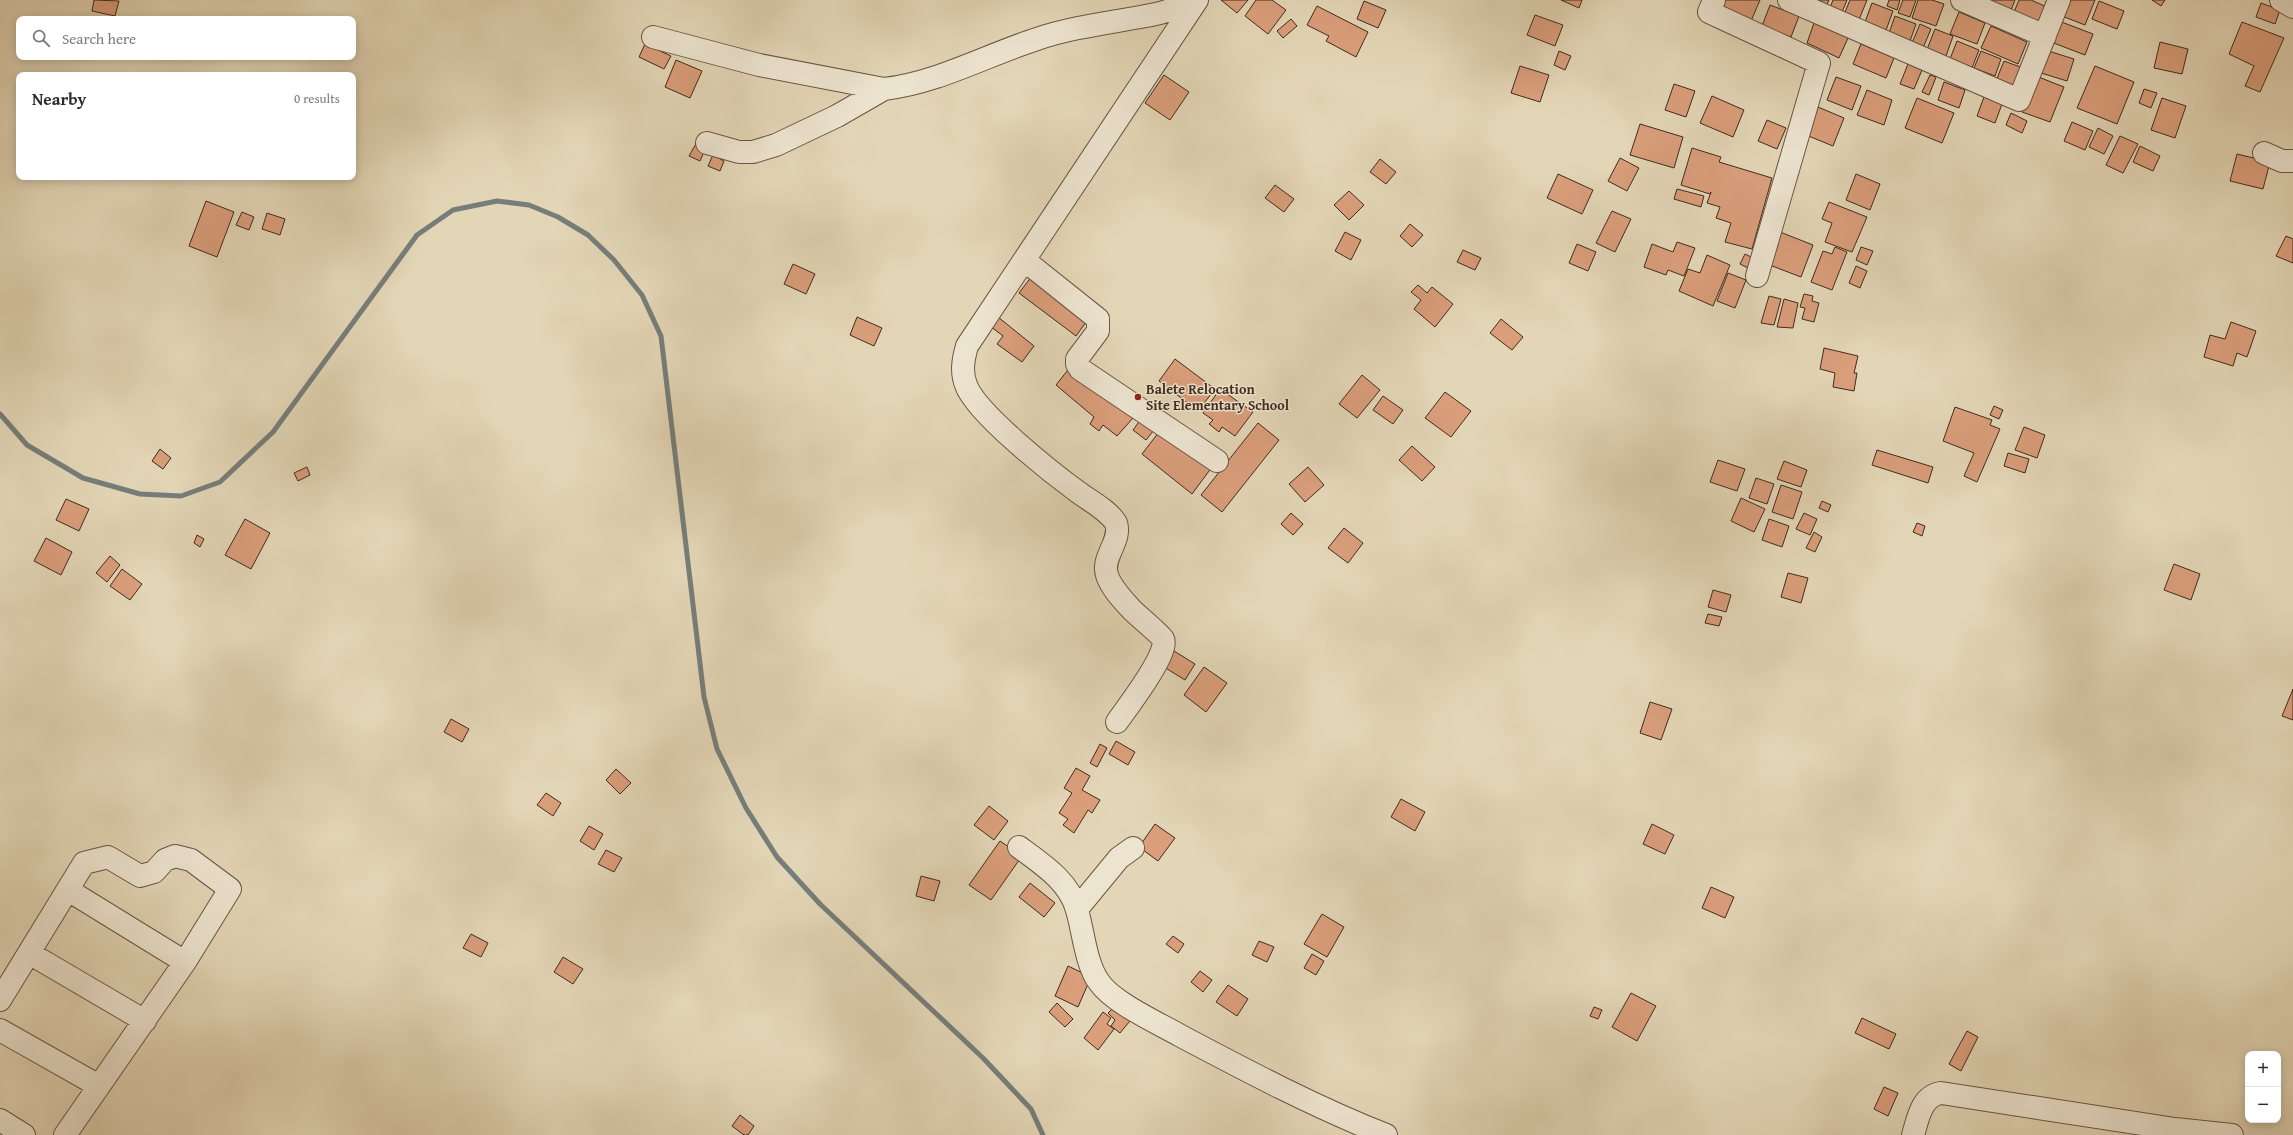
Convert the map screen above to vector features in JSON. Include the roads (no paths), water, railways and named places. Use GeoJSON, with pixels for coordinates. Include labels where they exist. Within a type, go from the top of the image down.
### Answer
{"type":"FeatureCollection","features":[{"type":"Feature","properties":{"kind":"street"},"geometry":{"type":"LineString","coordinates":[[653,37],[759,65],[884,89],[899,87],[964,67],[1038,38],[1088,26],[1158,14],[1197,0]]}},
{"type":"Feature","properties":{"kind":"street"},"geometry":{"type":"LineString","coordinates":[[1117,722],[1160,658],[1165,643],[1163,638],[1137,615],[1109,581],[1106,573],[1106,565],[1117,535],[1116,523],[1064,482],[988,416],[972,398],[966,384],[962,363],[967,346],[1197,0]]}},
{"type":"Feature","properties":{"kind":"street"},"geometry":{"type":"LineString","coordinates":[[1714,0],[1709,12],[1818,63],[1757,276]]}},
{"type":"Feature","properties":{"kind":"street"},"geometry":{"type":"LineString","coordinates":[[1789,0],[2019,100],[2059,0]]}},
{"type":"Feature","properties":{"kind":"street"},"geometry":{"type":"LineString","coordinates":[[1962,0],[2045,36]]}},
{"type":"Feature","properties":{"kind":"street"},"geometry":{"type":"LineString","coordinates":[[2281,0],[2293,7]]}},
{"type":"Feature","properties":{"kind":"street"},"geometry":{"type":"LineString","coordinates":[[707,144],[739,152],[753,152],[761,150],[776,145],[837,116],[884,89]]}},
{"type":"Feature","properties":{"kind":"street"},"geometry":{"type":"LineString","coordinates":[[2264,153],[2282,161],[2293,161]]}},
{"type":"Feature","properties":{"kind":"street"},"geometry":{"type":"LineString","coordinates":[[1024,260],[1098,319],[1098,330],[1077,359],[1077,364],[1080,369],[1217,462]]}},
{"type":"Feature","properties":{"kind":"street"},"geometry":{"type":"LineString","coordinates":[[1019,847],[1063,883],[1077,909],[1084,942],[1098,982],[1108,992],[1145,1016],[1273,1084],[1351,1121],[1386,1135]]}},
{"type":"Feature","properties":{"kind":"street"},"geometry":{"type":"LineString","coordinates":[[1077,909],[1119,858],[1133,848]]}},
{"type":"Feature","properties":{"kind":"street"},"geometry":{"type":"LineString","coordinates":[[0,1000],[84,863],[108,857],[140,876],[154,872],[165,860],[175,856],[192,860],[230,889],[185,962],[65,1135]]}},
{"type":"Feature","properties":{"kind":"street"},"geometry":{"type":"LineString","coordinates":[[68,890],[185,962]]}},
{"type":"Feature","properties":{"kind":"street"},"geometry":{"type":"LineString","coordinates":[[29,953],[145,1020]]}},
{"type":"Feature","properties":{"kind":"street"},"geometry":{"type":"LineString","coordinates":[[0,1030],[99,1086]]}},
{"type":"Feature","properties":{"kind":"street"},"geometry":{"type":"LineString","coordinates":[[1913,1135],[1927,1099],[1933,1094],[1941,1093],[2167,1127],[2232,1135]]}},
{"type":"Feature","properties":{"kind":"street"},"geometry":{"type":"LineString","coordinates":[[0,1120],[24,1135]]}},
{"type":"Feature","properties":{"kind":"waterway"},"geometry":{"type":"LineString","coordinates":[[0,414],[27,445],[83,478],[140,494],[181,496],[220,482],[273,432],[417,235],[453,210],[497,201],[529,205],[558,217],[588,235],[614,260],[642,295],[661,336],[704,697],[717,749],[746,808],[777,857],[820,904],[983,1058],[1031,1109],[1043,1135]]}},
{"type":"Feature","properties":{"kind":"place","name":"Balete Relocation Site Elementary School"},"geometry":{"type":"Point","coordinates":[1138,397]}}]}
